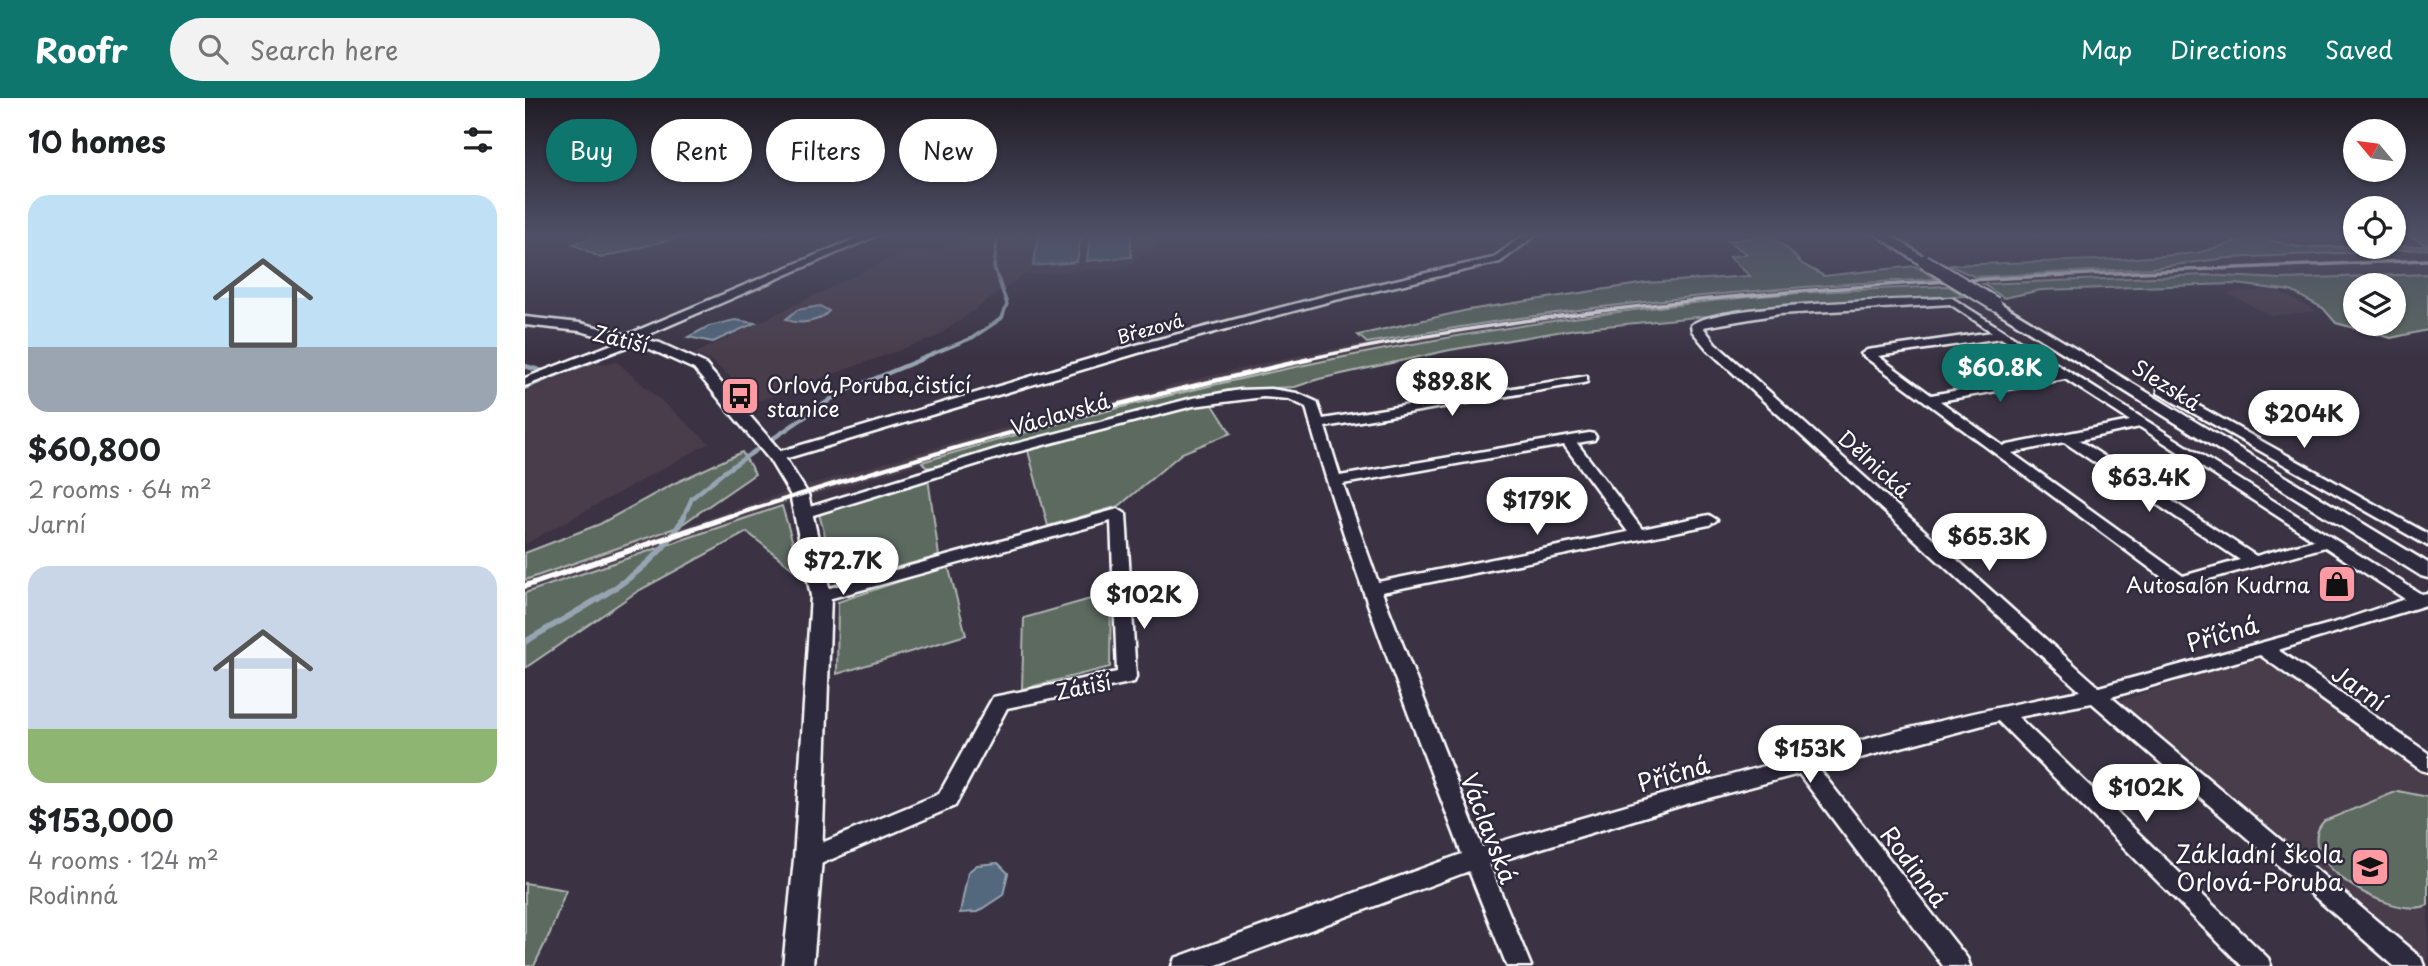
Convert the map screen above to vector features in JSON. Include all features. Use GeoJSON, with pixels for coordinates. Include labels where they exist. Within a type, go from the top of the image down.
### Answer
{"type":"FeatureCollection","features":[{"type":"Feature","properties":{"kind":"street"},"geometry":{"type":"LineString","coordinates":[[525,382],[631,340],[780,276]]}},
{"type":"Feature","properties":{"kind":"street","name":"Březová"},"geometry":{"type":"LineString","coordinates":[[776,457],[1143,347],[1329,298],[1428,276]]}},
{"type":"Feature","properties":{"kind":"street","name":"Slezská"},"geometry":{"type":"LineString","coordinates":[[1948,276],[2428,572]]}},
{"type":"Feature","properties":{"kind":"street","name":"Dělnická"},"geometry":{"type":"LineString","coordinates":[[2001,334],[1952,300],[1779,312],[1732,317],[1697,325],[1698,331],[1711,346],[2096,695],[2412,966]]}},
{"type":"Feature","properties":{"kind":"street","name":"Zátiší"},"geometry":{"type":"LineString","coordinates":[[525,321],[580,327],[655,346],[699,366],[776,457],[799,494],[821,596],[808,859],[798,966]]}},
{"type":"Feature","properties":{"kind":"street"},"geometry":{"type":"LineString","coordinates":[[2326,542],[2180,582],[1867,354],[2001,334],[2326,542],[2424,599]]}},
{"type":"Feature","properties":{"kind":"street"},"geometry":{"type":"LineString","coordinates":[[1929,400],[2066,375]]}},
{"type":"Feature","properties":{"kind":"street"},"geometry":{"type":"LineString","coordinates":[[1317,424],[1583,379]]}},
{"type":"Feature","properties":{"kind":"street","name":"Slezská"},"geometry":{"type":"LineString","coordinates":[[2163,390],[2424,533]]}},
{"type":"Feature","properties":{"kind":"street","name":"Václavská"},"geometry":{"type":"LineString","coordinates":[[805,513],[1084,429],[1221,397],[1258,393],[1302,398],[1312,405],[1334,481],[1372,589],[1474,859],[1519,966]]}},
{"type":"Feature","properties":{"kind":"street"},"geometry":{"type":"LineString","coordinates":[[2001,451],[2141,423]]}},
{"type":"Feature","properties":{"kind":"street"},"geometry":{"type":"LineString","coordinates":[[1334,481],[1589,437]]}},
{"type":"Feature","properties":{"kind":"street"},"geometry":{"type":"LineString","coordinates":[[2067,438],[2252,561]]}},
{"type":"Feature","properties":{"kind":"street"},"geometry":{"type":"LineString","coordinates":[[1568,441],[1639,535]]}},
{"type":"Feature","properties":{"kind":"street","name":"Zátiší"},"geometry":{"type":"LineString","coordinates":[[808,859],[947,800],[999,702],[1127,677],[1118,514],[821,596]]}},
{"type":"Feature","properties":{"kind":"street"},"geometry":{"type":"LineString","coordinates":[[1372,589],[1709,520]]}},
{"type":"Feature","properties":{"kind":"street","name":"Příčná"},"geometry":{"type":"LineString","coordinates":[[1184,966],[1474,859],[1686,796],[2002,713],[2096,695],[2264,649],[2424,599]]}},
{"type":"Feature","properties":{"kind":"street","name":"Jarní"},"geometry":{"type":"LineString","coordinates":[[2264,649],[2428,764]]}},
{"type":"Feature","properties":{"kind":"street"},"geometry":{"type":"LineString","coordinates":[[2002,713],[2259,966]]}},
{"type":"Feature","properties":{"kind":"street","name":"Rodinná"},"geometry":{"type":"LineString","coordinates":[[1804,765],[1958,966]]}},
{"type":"Feature","properties":{"kind":"shaded area"},"geometry":{"type":"Polygon","coordinates":[[[855,276],[1022,276],[936,337],[758,401],[713,362],[694,354],[855,276]]]}},
{"type":"Feature","properties":{"kind":"shaded area"},"geometry":{"type":"Polygon","coordinates":[[[2021,276],[2193,276],[1817,292],[1500,328],[1437,338],[1214,384],[984,444],[808,497],[525,593],[525,580],[533,577],[796,489],[978,435],[1291,357],[1431,331],[1555,312],[1717,293],[2021,276]]]}},
{"type":"Feature","properties":{"kind":"shaded area"},"geometry":{"type":"Polygon","coordinates":[[[2215,276],[2343,276],[2282,279],[2215,276]]]}},
{"type":"Feature","properties":{"kind":"shaded area"},"geometry":{"type":"Polygon","coordinates":[[[2274,289],[2316,311],[2272,316],[2227,293],[2274,289]]]}},
{"type":"Feature","properties":{"kind":"shaded area"},"geometry":{"type":"Polygon","coordinates":[[[617,362],[709,443],[525,544],[525,392],[587,365],[617,362]]]}},
{"type":"Feature","properties":{"kind":"shaded area","name":"Základní škola Orlová-Poruba"},"geometry":{"type":"Polygon","coordinates":[[[2258,655],[2428,775],[2428,959],[2424,961],[2114,703],[2258,655]]]}},
{"type":"Feature","properties":{"kind":"green space"},"geometry":{"type":"Polygon","coordinates":[[[1750,276],[1930,276],[1936,279],[1651,301],[1367,343],[1358,335],[1468,310],[1646,283],[1750,276]]]}},
{"type":"Feature","properties":{"kind":"green space"},"geometry":{"type":"Polygon","coordinates":[[[2193,276],[2282,279],[2343,277],[2343,325],[2336,323],[2323,308],[2291,291],[2236,284],[2041,290],[2004,298],[1983,284],[2193,276]]]}},
{"type":"Feature","properties":{"kind":"green space"},"geometry":{"type":"Polygon","coordinates":[[[2406,276],[2428,276],[2428,330],[2406,335],[2406,276]]]}},
{"type":"Feature","properties":{"kind":"green space"},"geometry":{"type":"Polygon","coordinates":[[[1948,286],[1965,296],[1808,306],[1575,329],[1450,350],[1319,379],[1295,387],[1228,390],[1088,424],[938,468],[926,467],[922,462],[1020,434],[1218,384],[1417,343],[1518,326],[1721,300],[1948,286]]]}},
{"type":"Feature","properties":{"kind":"green space"},"geometry":{"type":"Polygon","coordinates":[[[1209,399],[1231,433],[1182,453],[1119,506],[1048,526],[1027,447],[1209,399]]]}},
{"type":"Feature","properties":{"kind":"green space"},"geometry":{"type":"Polygon","coordinates":[[[742,452],[755,474],[678,527],[525,580],[525,553],[600,524],[673,484],[742,452]]]}},
{"type":"Feature","properties":{"kind":"green space"},"geometry":{"type":"Polygon","coordinates":[[[928,478],[939,556],[838,583],[819,514],[928,478]]]}},
{"type":"Feature","properties":{"kind":"green space"},"geometry":{"type":"Polygon","coordinates":[[[782,506],[803,577],[747,532],[638,591],[525,668],[525,593],[782,506]]]}},
{"type":"Feature","properties":{"kind":"green space"},"geometry":{"type":"Polygon","coordinates":[[[948,565],[966,635],[837,674],[838,602],[948,565]]]}},
{"type":"Feature","properties":{"kind":"green space"},"geometry":{"type":"Polygon","coordinates":[[[1111,593],[1110,667],[1022,689],[1024,618],[1111,593]]]}},
{"type":"Feature","properties":{"kind":"green space"},"geometry":{"type":"Polygon","coordinates":[[[2398,791],[2428,797],[2428,905],[2412,908],[2370,896],[2349,884],[2332,869],[2320,853],[2317,836],[2324,821],[2398,791]]]}},
{"type":"Feature","properties":{"kind":"green space"},"geometry":{"type":"Polygon","coordinates":[[[525,883],[566,890],[534,966],[525,966],[525,883]]]}},
{"type":"Feature","properties":{"kind":"water"},"geometry":{"type":"Polygon","coordinates":[[[820,306],[829,311],[815,320],[797,322],[786,319],[797,310],[820,306]]]}},
{"type":"Feature","properties":{"kind":"water"},"geometry":{"type":"Polygon","coordinates":[[[735,320],[755,323],[713,342],[688,337],[709,326],[735,320]]]}},
{"type":"Feature","properties":{"kind":"water"},"geometry":{"type":"Polygon","coordinates":[[[998,863],[1008,873],[1003,895],[977,912],[960,913],[968,872],[977,865],[998,863]]]}},
{"type":"Feature","properties":{"kind":"waterway"},"geometry":{"type":"LineString","coordinates":[[918,360],[972,338],[1002,318],[1007,304],[997,276]]}},
{"type":"Feature","properties":{"kind":"waterway"},"geometry":{"type":"LineString","coordinates":[[594,360],[616,352]]}},
{"type":"Feature","properties":{"kind":"waterway"},"geometry":{"type":"LineString","coordinates":[[556,375],[599,359]]}},
{"type":"Feature","properties":{"kind":"waterway"},"geometry":{"type":"LineString","coordinates":[[684,517],[692,498],[724,472],[840,393],[922,359]]}},
{"type":"Feature","properties":{"kind":"waterway"},"geometry":{"type":"LineString","coordinates":[[525,366],[556,375]]}},
{"type":"Feature","properties":{"kind":"waterway"},"geometry":{"type":"LineString","coordinates":[[525,388],[556,375]]}},
{"type":"Feature","properties":{"kind":"waterway"},"geometry":{"type":"LineString","coordinates":[[525,642],[614,589],[635,573],[655,556],[684,517]]}},
{"type":"Feature","properties":{"kind":"railway"},"geometry":{"type":"LineString","coordinates":[[1303,360],[1442,333],[1582,313],[1863,286],[2063,276]]}},
{"type":"Feature","properties":{"kind":"railway"},"geometry":{"type":"LineString","coordinates":[[726,518],[1017,431],[1163,393],[1311,359]]}},
{"type":"Feature","properties":{"kind":"railway"},"geometry":{"type":"LineString","coordinates":[[525,586],[731,516]]}},
{"type":"Feature","properties":{"kind":"place","name":"Orlová,Poruba,čistící stanice"},"geometry":{"type":"Point","coordinates":[740,396]}},
{"type":"Feature","properties":{"kind":"place","name":"Autosalon Kudrna"},"geometry":{"type":"Point","coordinates":[2337,584]}},
{"type":"Feature","properties":{"kind":"place","name":"Základní škola Orlová-Poruba"},"geometry":{"type":"Point","coordinates":[2370,867]}}]}
